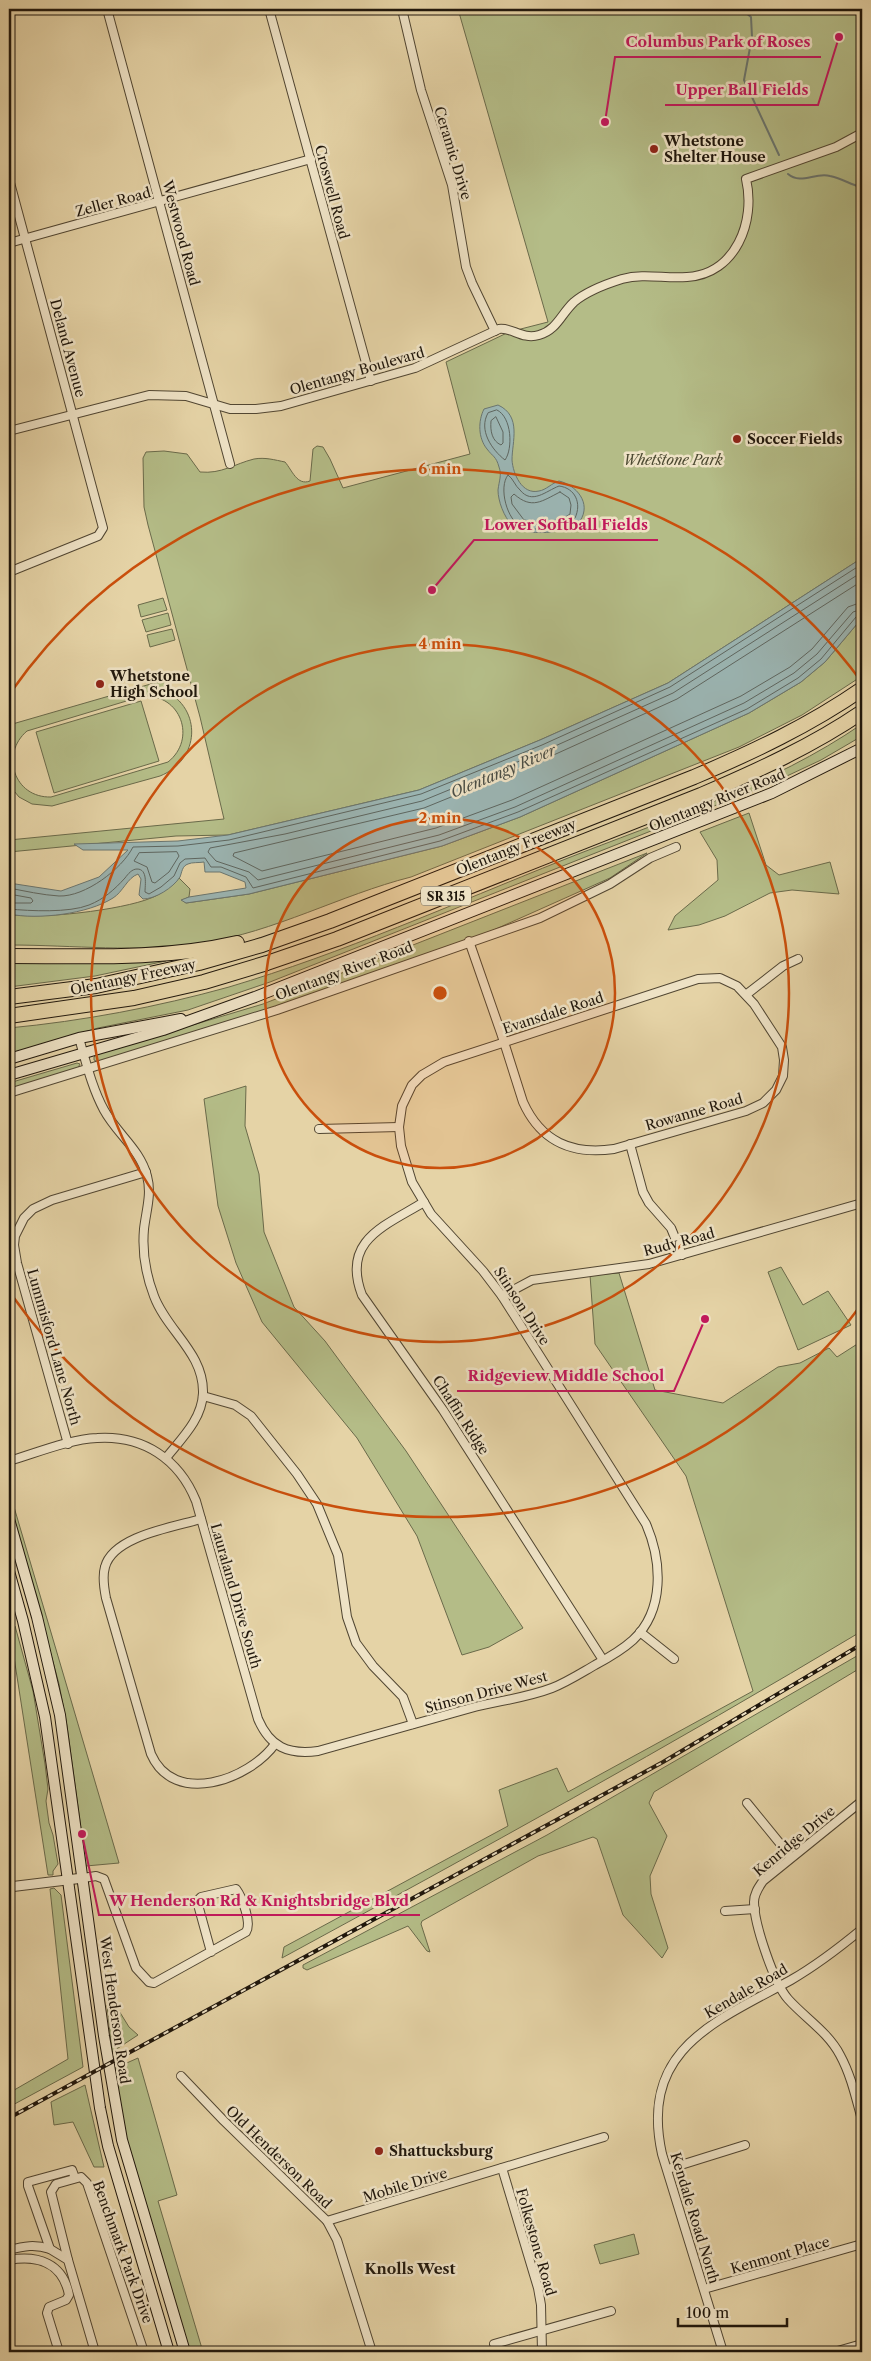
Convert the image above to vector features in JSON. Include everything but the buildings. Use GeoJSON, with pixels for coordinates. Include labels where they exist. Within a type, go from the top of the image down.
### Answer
{"type":"FeatureCollection","features":[{"type":"Feature","properties":{"kind":"highway","name":"Olentangy Freeway"},"geometry":{"type":"LineString","coordinates":[[9,997],[96,986],[199,963],[330,921],[742,756],[799,728],[862,688]]}},
{"type":"Feature","properties":{"kind":"highway","name":"Olentangy Freeway"},"geometry":{"type":"LineString","coordinates":[[9,1016],[64,1010],[134,998],[204,982],[337,939],[701,795],[758,770],[809,744],[862,712]]}},
{"type":"Feature","properties":{"kind":"highway"},"geometry":{"type":"LineString","coordinates":[[9,956],[121,956],[196,951],[330,921]]}},
{"type":"Feature","properties":{"kind":"main road","name":"Olentangy River Road"},"geometry":{"type":"LineString","coordinates":[[9,1075],[172,1027],[195,1017],[255,997],[666,836],[797,782],[860,748]]}},
{"type":"Feature","properties":{"kind":"main road","name":"Olentangy River Road"},"geometry":{"type":"LineString","coordinates":[[9,1059],[79,1038],[149,1023],[195,1017]]}},
{"type":"Feature","properties":{"kind":"main road","name":"West Henderson Road"},"geometry":{"type":"LineString","coordinates":[[9,1519],[60,1715],[104,2036],[122,2140],[185,2352]]}},
{"type":"Feature","properties":{"kind":"main road"},"geometry":{"type":"LineString","coordinates":[[9,1571],[23,1621],[45,1717],[100,2108],[131,2225],[169,2352]]}},
{"type":"Feature","properties":{"kind":"street","name":"Westwood Road"},"geometry":{"type":"LineString","coordinates":[[107,9],[230,464]]}},
{"type":"Feature","properties":{"kind":"street","name":"Croswell Road"},"geometry":{"type":"LineString","coordinates":[[269,9],[371,381]]}},
{"type":"Feature","properties":{"kind":"street","name":"Ceramic Drive"},"geometry":{"type":"LineString","coordinates":[[402,9],[421,90],[452,186],[466,266],[495,331]]}},
{"type":"Feature","properties":{"kind":"street"},"geometry":{"type":"LineString","coordinates":[[495,331],[504,328],[521,336],[538,336],[553,329],[576,300],[599,288],[624,279],[644,275],[689,277],[712,269],[731,254],[744,233],[750,207],[746,180],[851,140],[862,132]]}},
{"type":"Feature","properties":{"kind":"street","name":"Zeller Road"},"geometry":{"type":"LineString","coordinates":[[9,243],[311,160]]}},
{"type":"Feature","properties":{"kind":"street","name":"Deland Avenue"},"geometry":{"type":"LineString","coordinates":[[9,179],[103,528],[98,536],[9,572]]}},
{"type":"Feature","properties":{"kind":"street","name":"Olentangy Boulevard"},"geometry":{"type":"LineString","coordinates":[[9,431],[148,395],[186,396],[230,409],[256,409],[281,406],[432,362],[495,331]]}},
{"type":"Feature","properties":{"kind":"street","name":"Olentangy River Road"},"geometry":{"type":"LineString","coordinates":[[9,1093],[284,1007],[469,941],[540,918],[610,884],[650,858],[676,847]]}},
{"type":"Feature","properties":{"kind":"street"},"geometry":{"type":"LineString","coordinates":[[469,941],[504,1042]]}},
{"type":"Feature","properties":{"kind":"street"},"geometry":{"type":"LineString","coordinates":[[747,994],[783,966],[798,959]]}},
{"type":"Feature","properties":{"kind":"street","name":"Evansdale Road"},"geometry":{"type":"LineString","coordinates":[[399,1127],[406,1095],[422,1075],[444,1062],[698,979],[720,978],[737,986],[747,994]]}},
{"type":"Feature","properties":{"kind":"street","name":"Rowanne Road"},"geometry":{"type":"LineString","coordinates":[[504,1042],[523,1102],[532,1119],[541,1130],[562,1144],[575,1149],[600,1151],[746,1111],[763,1103],[776,1090],[783,1076],[784,1060],[782,1047],[770,1026],[747,994]]}},
{"type":"Feature","properties":{"kind":"street"},"geometry":{"type":"LineString","coordinates":[[79,1038],[104,1110],[138,1154],[146,1172],[149,1195],[144,1229],[144,1250],[148,1278],[163,1316],[196,1362],[202,1380],[203,1396],[194,1423],[166,1458]]}},
{"type":"Feature","properties":{"kind":"street"},"geometry":{"type":"LineString","coordinates":[[319,1129],[399,1127]]}},
{"type":"Feature","properties":{"kind":"street","name":"Stinson Drive"},"geometry":{"type":"LineString","coordinates":[[399,1127],[401,1146],[408,1172],[424,1202],[440,1225],[483,1270],[502,1296],[646,1524],[657,1556],[658,1584]]}},
{"type":"Feature","properties":{"kind":"street"},"geometry":{"type":"LineString","coordinates":[[630,1144],[643,1192],[657,1213],[671,1228],[682,1255]]}},
{"type":"Feature","properties":{"kind":"street","name":"Lummisford Lane North"},"geometry":{"type":"LineString","coordinates":[[68,1444],[17,1263],[14,1245],[18,1227],[28,1214],[41,1204],[146,1172]]}},
{"type":"Feature","properties":{"kind":"street","name":"Chaffin Ridge"},"geometry":{"type":"LineString","coordinates":[[424,1202],[378,1231],[359,1250],[355,1274],[362,1295],[443,1410],[603,1660]]}},
{"type":"Feature","properties":{"kind":"street","name":"Rudy Road"},"geometry":{"type":"LineString","coordinates":[[502,1296],[538,1279],[649,1264],[862,1203]]}},
{"type":"Feature","properties":{"kind":"street"},"geometry":{"type":"LineString","coordinates":[[203,1396],[235,1405],[251,1416],[297,1474],[317,1504],[338,1555],[347,1617],[356,1643],[373,1666],[403,1697],[413,1724]]}},
{"type":"Feature","properties":{"kind":"street","name":"Lauraland Drive South"},"geometry":{"type":"LineString","coordinates":[[9,1461],[68,1444],[97,1438],[125,1438],[148,1446],[166,1458],[188,1483],[201,1519],[258,1719],[263,1731],[275,1744]]}},
{"type":"Feature","properties":{"kind":"street"},"geometry":{"type":"LineString","coordinates":[[201,1519],[133,1540],[115,1551],[105,1566],[103,1576],[106,1598],[132,1691],[155,1762],[169,1777],[189,1784],[203,1784],[245,1771],[257,1764],[275,1744]]}},
{"type":"Feature","properties":{"kind":"street","name":"Stinson Drive West"},"geometry":{"type":"LineString","coordinates":[[275,1744],[296,1752],[318,1751],[552,1688],[603,1660],[624,1646],[640,1632],[651,1612],[658,1584]]}},
{"type":"Feature","properties":{"kind":"street"},"geometry":{"type":"LineString","coordinates":[[640,1632],[674,1659]]}},
{"type":"Feature","properties":{"kind":"street","name":"Kenridge Drive"},"geometry":{"type":"LineString","coordinates":[[755,1909],[755,1895],[763,1882],[791,1857],[862,1801]]}},
{"type":"Feature","properties":{"kind":"street"},"geometry":{"type":"LineString","coordinates":[[747,1803],[791,1857]]}},
{"type":"Feature","properties":{"kind":"street"},"geometry":{"type":"LineString","coordinates":[[9,1887],[96,1876],[104,1878],[132,1959],[142,1976],[149,1982],[160,1982],[246,1932],[249,1929],[239,1893],[236,1889],[201,1897],[198,1901],[211,1952]]}},
{"type":"Feature","properties":{"kind":"street"},"geometry":{"type":"LineString","coordinates":[[725,1911],[755,1909],[771,1965],[780,1986],[787,1997],[829,2039],[840,2054],[862,2120]]}},
{"type":"Feature","properties":{"kind":"street","name":"Kendale Road"},"geometry":{"type":"LineString","coordinates":[[660,2090],[675,2059],[690,2041],[727,2016],[813,1966],[862,1929]]}},
{"type":"Feature","properties":{"kind":"street","name":"Old Henderson Road"},"geometry":{"type":"LineString","coordinates":[[181,2076],[327,2222],[337,2240],[372,2352]]}},
{"type":"Feature","properties":{"kind":"street","name":"Kendale Road North"},"geometry":{"type":"LineString","coordinates":[[660,2090],[657,2124],[662,2154],[723,2352]]}},
{"type":"Feature","properties":{"kind":"street","name":"Mobile Drive"},"geometry":{"type":"LineString","coordinates":[[327,2222],[604,2137]]}},
{"type":"Feature","properties":{"kind":"street"},"geometry":{"type":"LineString","coordinates":[[668,2169],[745,2145]]}},
{"type":"Feature","properties":{"kind":"street","name":"Folkestone Road"},"geometry":{"type":"LineString","coordinates":[[502,2168],[536,2280],[541,2304],[542,2352]]}},
{"type":"Feature","properties":{"kind":"street"},"geometry":{"type":"LineString","coordinates":[[50,2249],[28,2182],[72,2170],[75,2178]]}},
{"type":"Feature","properties":{"kind":"street","name":"Benchmark Park Drive"},"geometry":{"type":"LineString","coordinates":[[95,2352],[68,2260],[51,2192],[56,2184],[81,2177],[87,2183],[144,2352]]}},
{"type":"Feature","properties":{"kind":"street","name":"Kenmont Place"},"geometry":{"type":"LineString","coordinates":[[704,2289],[862,2244]]}},
{"type":"Feature","properties":{"kind":"street"},"geometry":{"type":"LineString","coordinates":[[9,2250],[25,2245],[39,2246],[50,2249],[68,2260]]}},
{"type":"Feature","properties":{"kind":"street"},"geometry":{"type":"LineString","coordinates":[[9,2260],[31,2258],[51,2264],[60,2273],[67,2285],[68,2295],[66,2300],[52,2305],[48,2309],[59,2352]]}},
{"type":"Feature","properties":{"kind":"street"},"geometry":{"type":"LineString","coordinates":[[494,2344],[611,2311]]}},
{"type":"Feature","properties":{"kind":"street"},"geometry":{"type":"LineString","coordinates":[[834,2352],[862,2344]]}},
{"type":"Feature","properties":{"kind":"green space","name":"Whetstone Park"},"geometry":{"type":"Polygon","coordinates":[[[458,9],[862,9],[862,558],[668,683],[540,740],[419,790],[228,835],[176,836],[9,852],[9,840],[224,819],[200,717],[144,507],[143,458],[146,452],[164,451],[187,454],[200,472],[215,472],[262,458],[285,462],[298,479],[305,482],[310,481],[313,449],[317,446],[323,447],[343,488],[470,454],[446,362],[509,332],[548,322],[458,9]]]}},
{"type":"Feature","properties":{"kind":"green space"},"geometry":{"type":"Polygon","coordinates":[[[163,598],[167,610],[141,617],[138,605],[163,598]]]}},
{"type":"Feature","properties":{"kind":"green space"},"geometry":{"type":"Polygon","coordinates":[[[168,613],[171,625],[146,632],[142,620],[168,613]]]}},
{"type":"Feature","properties":{"kind":"green space"},"geometry":{"type":"Polygon","coordinates":[[[862,618],[862,676],[802,715],[739,747],[411,877],[359,893],[255,931],[202,943],[154,948],[9,945],[9,914],[22,916],[59,915],[121,906],[155,896],[179,878],[190,889],[189,897],[182,900],[186,903],[249,894],[442,846],[520,817],[749,713],[801,682],[825,662],[862,618]]]}},
{"type":"Feature","properties":{"kind":"green space"},"geometry":{"type":"Polygon","coordinates":[[[172,629],[175,640],[150,647],[147,635],[172,629]]]}},
{"type":"Feature","properties":{"kind":"green space"},"geometry":{"type":"Polygon","coordinates":[[[168,679],[171,688],[164,690],[177,698],[185,709],[190,721],[192,734],[189,747],[183,758],[173,768],[160,776],[52,806],[32,804],[19,797],[10,786],[9,725],[168,679]],[[143,696],[27,731],[19,740],[14,751],[15,773],[20,783],[38,795],[51,797],[168,762],[177,752],[182,742],[183,730],[181,720],[175,710],[167,702],[156,697],[143,696]]]}},
{"type":"Feature","properties":{"kind":"green space"},"geometry":{"type":"Polygon","coordinates":[[[141,701],[159,761],[54,793],[36,732],[141,701]]]}},
{"type":"Feature","properties":{"kind":"green space"},"geometry":{"type":"Polygon","coordinates":[[[862,724],[862,736],[821,760],[772,783],[270,982],[188,1010],[98,1028],[9,1054],[9,1028],[92,1017],[175,1001],[272,974],[397,927],[717,800],[792,766],[862,724]]]}},
{"type":"Feature","properties":{"kind":"green space"},"geometry":{"type":"Polygon","coordinates":[[[749,813],[766,865],[779,875],[830,862],[839,894],[792,890],[770,893],[725,916],[699,925],[668,930],[675,916],[718,880],[717,860],[700,832],[749,813]]]}},
{"type":"Feature","properties":{"kind":"green space"},"geometry":{"type":"Polygon","coordinates":[[[647,853],[610,878],[469,941],[275,1007],[98,1062],[94,1060],[94,1057],[99,1053],[263,1004],[647,853]]]}},
{"type":"Feature","properties":{"kind":"green space"},"geometry":{"type":"Polygon","coordinates":[[[165,958],[166,961],[95,976],[9,987],[9,962],[165,958]]]}},
{"type":"Feature","properties":{"kind":"green space"},"geometry":{"type":"Polygon","coordinates":[[[77,1063],[80,1064],[78,1068],[9,1091],[9,1083],[77,1063]]]}},
{"type":"Feature","properties":{"kind":"green space"},"geometry":{"type":"Polygon","coordinates":[[[246,1086],[245,1126],[259,1174],[264,1232],[294,1307],[325,1341],[406,1451],[523,1628],[489,1647],[462,1655],[417,1536],[357,1438],[262,1322],[236,1263],[218,1206],[204,1099],[246,1086]]]}},
{"type":"Feature","properties":{"kind":"green space"},"geometry":{"type":"Polygon","coordinates":[[[781,1267],[803,1305],[828,1291],[851,1325],[798,1350],[768,1272],[781,1267]]]}},
{"type":"Feature","properties":{"kind":"green space"},"geometry":{"type":"Polygon","coordinates":[[[619,1273],[655,1390],[723,1403],[778,1367],[800,1363],[829,1348],[837,1357],[862,1341],[862,1631],[646,1757],[282,1958],[284,1947],[508,1826],[499,1790],[557,1768],[568,1792],[753,1691],[686,1476],[595,1344],[590,1275],[619,1273]]]}},
{"type":"Feature","properties":{"kind":"green space"},"geometry":{"type":"Polygon","coordinates":[[[9,1490],[119,1863],[86,1866],[67,1726],[59,1684],[9,1500],[9,1490]]]}},
{"type":"Feature","properties":{"kind":"green space"},"geometry":{"type":"Polygon","coordinates":[[[15,1626],[33,1691],[45,1764],[48,1789],[46,1801],[58,1864],[53,1871],[53,1875],[48,1875],[13,1651],[9,1651],[9,1627],[15,1626]]]}},
{"type":"Feature","properties":{"kind":"green space"},"geometry":{"type":"Polygon","coordinates":[[[862,1653],[862,1667],[654,1792],[649,1803],[667,1836],[650,1876],[651,1894],[668,1948],[662,1958],[623,1915],[597,1839],[593,1837],[538,1856],[422,1921],[421,1924],[430,1952],[427,1951],[408,1926],[307,1970],[303,1968],[303,1965],[547,1835],[862,1653]]]}},
{"type":"Feature","properties":{"kind":"green space"},"geometry":{"type":"Polygon","coordinates":[[[54,1888],[61,1895],[83,2067],[9,2107],[9,2093],[68,2059],[50,1889],[54,1888]]]}},
{"type":"Feature","properties":{"kind":"green space"},"geometry":{"type":"Polygon","coordinates":[[[107,2005],[116,2006],[129,2027],[138,2035],[112,2052],[107,2005]]]}},
{"type":"Feature","properties":{"kind":"green space"},"geometry":{"type":"Polygon","coordinates":[[[138,2058],[177,2195],[158,2201],[203,2352],[190,2352],[124,2129],[113,2069],[138,2058]]]}},
{"type":"Feature","properties":{"kind":"green space"},"geometry":{"type":"Polygon","coordinates":[[[85,2085],[104,2167],[94,2167],[73,2122],[54,2125],[51,2102],[85,2085]]]}},
{"type":"Feature","properties":{"kind":"green space"},"geometry":{"type":"Polygon","coordinates":[[[634,2234],[639,2254],[600,2264],[594,2245],[634,2234]]]}},
{"type":"Feature","properties":{"kind":"water"},"geometry":{"type":"Polygon","coordinates":[[[498,405],[505,410],[513,422],[512,460],[516,477],[523,487],[533,491],[542,490],[559,481],[571,486],[583,501],[584,508],[580,521],[575,525],[557,531],[526,531],[518,529],[506,518],[498,494],[500,470],[495,459],[484,445],[480,429],[484,409],[498,405]]]}},
{"type":"Feature","properties":{"kind":"water","name":"Olentangy River"},"geometry":{"type":"Polygon","coordinates":[[[862,558],[862,618],[825,662],[801,682],[749,713],[520,817],[442,846],[249,894],[186,903],[181,900],[246,888],[245,882],[220,872],[205,872],[204,862],[184,866],[180,877],[173,885],[148,899],[143,899],[139,895],[141,879],[138,874],[113,898],[103,904],[77,912],[48,916],[9,914],[9,883],[61,891],[99,877],[128,850],[83,850],[74,844],[178,841],[228,835],[419,790],[540,740],[668,683],[862,558]]]}},
{"type":"Feature","properties":{"kind":"waterway"},"geometry":{"type":"LineString","coordinates":[[741,9],[751,17],[752,37],[744,80],[779,155]]}},
{"type":"Feature","properties":{"kind":"waterway"},"geometry":{"type":"LineString","coordinates":[[788,174],[798,178],[830,176],[860,187],[862,190]]}},
{"type":"Feature","properties":{"kind":"waterway"},"geometry":{"type":"LineString","coordinates":[[862,233],[860,239],[862,250]]}},
{"type":"Feature","properties":{"kind":"railway"},"geometry":{"type":"LineString","coordinates":[[9,2118],[663,1762],[862,1644]]}},
{"type":"Feature","properties":{"kind":"place","name":"Upper Ball Fields"},"geometry":{"type":"Point","coordinates":[839,37]}},
{"type":"Feature","properties":{"kind":"place","name":"Columbus Park of Roses"},"geometry":{"type":"Point","coordinates":[605,122]}},
{"type":"Feature","properties":{"kind":"place","name":"Whetstone Shelter House"},"geometry":{"type":"Point","coordinates":[654,149]}},
{"type":"Feature","properties":{"kind":"place","name":"Soccer Fields"},"geometry":{"type":"Point","coordinates":[737,439]}},
{"type":"Feature","properties":{"kind":"place","name":"Lower Softball Fields"},"geometry":{"type":"Point","coordinates":[432,590]}},
{"type":"Feature","properties":{"kind":"place","name":"Whetstone High School"},"geometry":{"type":"Point","coordinates":[100,684]}},
{"type":"Feature","properties":{"kind":"place","name":"Ridgeview Middle School"},"geometry":{"type":"Point","coordinates":[705,1319]}},
{"type":"Feature","properties":{"kind":"place","name":"W Henderson Rd & Knightsbridge Blvd"},"geometry":{"type":"Point","coordinates":[82,1834]}},
{"type":"Feature","properties":{"kind":"place","name":"Shattucksburg"},"geometry":{"type":"Point","coordinates":[379,2151]}},
{"type":"Feature","properties":{"kind":"district","name":"Knolls West"},"geometry":{"type":"Point","coordinates":[410,2268]}}]}
